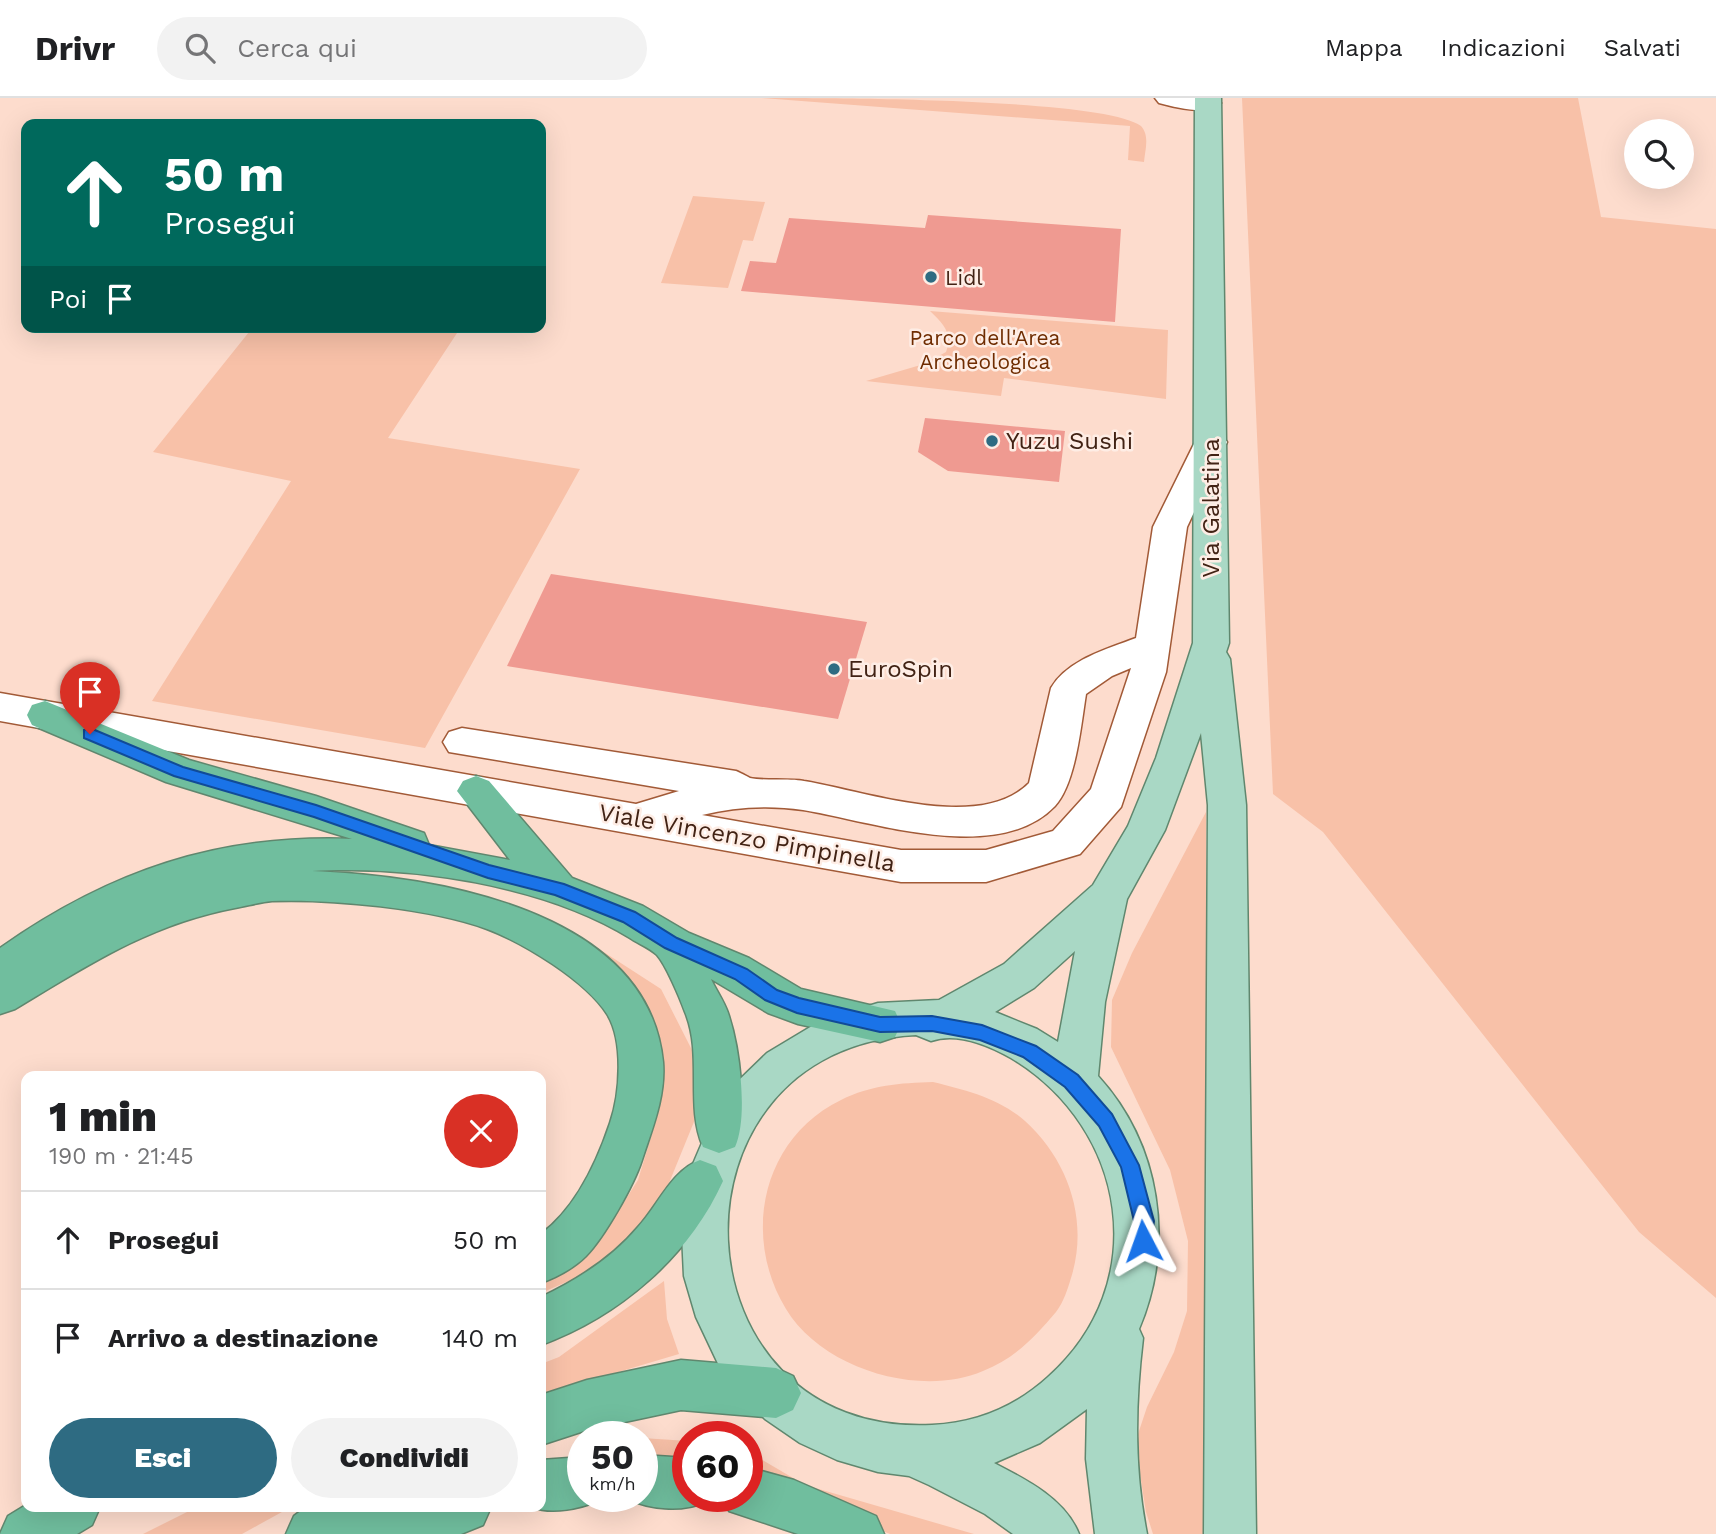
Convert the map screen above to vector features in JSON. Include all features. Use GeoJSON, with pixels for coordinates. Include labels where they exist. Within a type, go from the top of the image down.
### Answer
{"type":"FeatureCollection","features":[{"type":"Feature","properties":{"kind":"highway"},"geometry":{"type":"LineString","coordinates":[[45,715],[179,772],[316,811],[488,871],[558,889],[629,917],[671,943],[741,974],[771,995],[797,1006],[880,1024]]}},
{"type":"Feature","properties":{"kind":"highway"},"geometry":{"type":"LineString","coordinates":[[477,791],[558,889]]}},
{"type":"Feature","properties":{"kind":"highway"},"geometry":{"type":"LineString","coordinates":[[0,971],[59,929],[149,883],[228,862],[306,854],[370,854],[488,871]]}},
{"type":"Feature","properties":{"kind":"highway"},"geometry":{"type":"LineString","coordinates":[[0,996],[112,930],[189,900],[270,885],[362,889],[436,900],[497,915],[576,956],[626,1006],[641,1062],[638,1105],[616,1171],[570,1240],[546,1257]]}},
{"type":"Feature","properties":{"kind":"highway"},"geometry":{"type":"LineString","coordinates":[[671,943],[707,1013],[717,1062],[719,1133]]}},
{"type":"Feature","properties":{"kind":"highway"},"geometry":{"type":"LineString","coordinates":[[546,1320],[596,1295],[654,1244],[700,1181]]}},
{"type":"Feature","properties":{"kind":"highway"},"geometry":{"type":"LineString","coordinates":[[546,1418],[587,1405],[681,1385],[776,1393]]}},
{"type":"Feature","properties":{"kind":"highway"},"geometry":{"type":"LineString","coordinates":[[546,1485],[567,1483]]}},
{"type":"Feature","properties":{"kind":"highway"},"geometry":{"type":"LineString","coordinates":[[763,1497],[794,1506],[858,1534]]}},
{"type":"Feature","properties":{"kind":"highway"},"geometry":{"type":"LineString","coordinates":[[26,1534],[65,1512]]}},
{"type":"Feature","properties":{"kind":"highway"},"geometry":{"type":"LineString","coordinates":[[312,1534],[342,1512]]}},
{"type":"Feature","properties":{"kind":"highway"},"geometry":{"type":"LineString","coordinates":[[382,1534],[450,1512]]}},
{"type":"Feature","properties":{"kind":"main road","name":"Via Galatina"},"geometry":{"type":"LineString","coordinates":[[1107,897],[1151,818],[1175,758],[1211,643],[1208,101]]}},
{"type":"Feature","properties":{"kind":"main road"},"geometry":{"type":"LineString","coordinates":[[1211,643],[1227,805],[1230,1534]]}},
{"type":"Feature","properties":{"kind":"main road"},"geometry":{"type":"LineString","coordinates":[[932,1023],[973,1004],[1019,976],[1107,897]]}},
{"type":"Feature","properties":{"kind":"main road"},"geometry":{"type":"LineString","coordinates":[[1075,1085],[1084,1002],[1107,897]]}},
{"type":"Feature","properties":{"kind":"main road"},"geometry":{"type":"LineString","coordinates":[[1053,1534],[1038,1519],[975,1479],[898,1445],[832,1427],[776,1393],[732,1346],[705,1290],[694,1232],[700,1181],[719,1133],[748,1093],[787,1060],[831,1037],[880,1024],[932,1023],[982,1032],[1029,1052],[1075,1085],[1105,1120],[1130,1165],[1144,1221],[1140,1280],[1119,1337],[1109,1412],[1111,1481],[1121,1534]]}},
{"type":"Feature","properties":{"kind":"main road"},"geometry":{"type":"LineString","coordinates":[[898,1445],[965,1443],[1028,1422],[1081,1386],[1119,1337]]}},
{"type":"Feature","properties":{"kind":"street"},"geometry":{"type":"LineString","coordinates":[[1168,98],[1208,101]]}},
{"type":"Feature","properties":{"kind":"street","name":"Viale Vincenzo Pimpinella"},"geometry":{"type":"LineString","coordinates":[[0,707],[901,866],[986,866],[1066,844],[1108,796],[1148,672],[1170,527],[1211,442]]}},
{"type":"Feature","properties":{"kind":"street"},"geometry":{"type":"LineString","coordinates":[[462,742],[949,823],[1011,816],[1042,795],[1056,754],[1056,686],[1152,645]]}},
{"type":"Feature","properties":{"kind":"street"},"geometry":{"type":"LineString","coordinates":[[636,819],[717,796],[773,792]]}},
{"type":"Feature","properties":{"kind":"green space"},"geometry":{"type":"Polygon","coordinates":[[[762,98],[843,98],[1022,105],[1117,117],[1141,126],[1144,130],[1144,162],[1128,160],[1130,126],[762,98]]]}},
{"type":"Feature","properties":{"kind":"green space"},"geometry":{"type":"Polygon","coordinates":[[[1242,98],[1578,98],[1601,217],[1716,229],[1716,1298],[1639,1232],[1323,832],[1273,794],[1242,98]]]}},
{"type":"Feature","properties":{"kind":"green space"},"geometry":{"type":"Polygon","coordinates":[[[693,196],[765,202],[753,241],[743,240],[728,288],[661,283],[693,196]]]}},
{"type":"Feature","properties":{"kind":"green space","name":"Parco dell'Area Archeologica"},"geometry":{"type":"Polygon","coordinates":[[[930,311],[1168,330],[1166,399],[1004,378],[1001,396],[866,381],[924,364],[946,352],[948,335],[930,311]]]}},
{"type":"Feature","properties":{"kind":"green space"},"geometry":{"type":"Polygon","coordinates":[[[248,333],[457,333],[388,438],[580,469],[425,748],[152,701],[291,481],[153,452],[248,333]]]}},
{"type":"Feature","properties":{"kind":"green space"},"geometry":{"type":"Polygon","coordinates":[[[1206,812],[1206,1534],[1153,1534],[1146,1512],[1135,1443],[1147,1407],[1174,1352],[1187,1311],[1188,1241],[1170,1170],[1111,1047],[1112,1000],[1132,953],[1206,812]]]}},
{"type":"Feature","properties":{"kind":"green space"},"geometry":{"type":"Polygon","coordinates":[[[596,947],[661,989],[693,1052],[698,1112],[667,1188],[635,1237],[585,1274],[546,1291],[546,1278],[601,1238],[638,1180],[660,1107],[660,1051],[634,988],[596,947]]]}},
{"type":"Feature","properties":{"kind":"green space"},"geometry":{"type":"Polygon","coordinates":[[[933,1082],[993,1101],[1025,1121],[1053,1154],[1064,1173],[1076,1214],[1078,1235],[1076,1257],[1063,1300],[1056,1312],[1032,1338],[1014,1354],[983,1371],[958,1379],[931,1381],[874,1373],[823,1348],[802,1330],[786,1309],[772,1281],[765,1251],[763,1222],[767,1192],[777,1164],[792,1139],[814,1117],[841,1100],[863,1091],[897,1084],[933,1082]]]}},
{"type":"Feature","properties":{"kind":"green space"},"geometry":{"type":"Polygon","coordinates":[[[664,1281],[667,1319],[679,1354],[546,1394],[546,1362],[559,1357],[664,1281]]]}},
{"type":"Feature","properties":{"kind":"green space"},"geometry":{"type":"Polygon","coordinates":[[[658,1439],[672,1440],[672,1462],[658,1460],[658,1439]]]}},
{"type":"Feature","properties":{"kind":"green space"},"geometry":{"type":"Polygon","coordinates":[[[763,1460],[805,1485],[974,1534],[890,1534],[763,1482],[763,1460]]]}},
{"type":"Feature","properties":{"kind":"green space"},"geometry":{"type":"Polygon","coordinates":[[[187,1512],[282,1512],[242,1534],[143,1534],[187,1512]]]}},
{"type":"Feature","properties":{"kind":"building","name":"Lidl"},"geometry":{"type":"Polygon","coordinates":[[[928,215],[1121,229],[1115,322],[741,291],[750,261],[776,263],[789,218],[925,228],[928,215]]]}},
{"type":"Feature","properties":{"kind":"building","name":"Yuzu Sushi"},"geometry":{"type":"Polygon","coordinates":[[[925,418],[1065,431],[1059,482],[948,471],[918,452],[925,418]]]}},
{"type":"Feature","properties":{"kind":"building"},"geometry":{"type":"Polygon","coordinates":[[[551,574],[867,622],[838,719],[507,666],[551,574]]]}},
{"type":"Feature","properties":{"kind":"place","name":"Lidl"},"geometry":{"type":"Point","coordinates":[931,277]}},
{"type":"Feature","properties":{"kind":"place","name":"Yuzu Sushi"},"geometry":{"type":"Point","coordinates":[992,441]}},
{"type":"Feature","properties":{"kind":"place","name":"EuroSpin"},"geometry":{"type":"Point","coordinates":[834,669]}},
{"type":"Feature","properties":{"kind":"route"},"geometry":{"type":"LineString","coordinates":[[90,734],[179,772],[316,811],[488,871],[558,889],[629,917],[671,943],[741,974],[771,995],[797,1006],[880,1024],[932,1023],[982,1032],[1029,1052],[1071,1081],[1105,1120],[1130,1165],[1144,1221],[1143,1241]]}}]}
